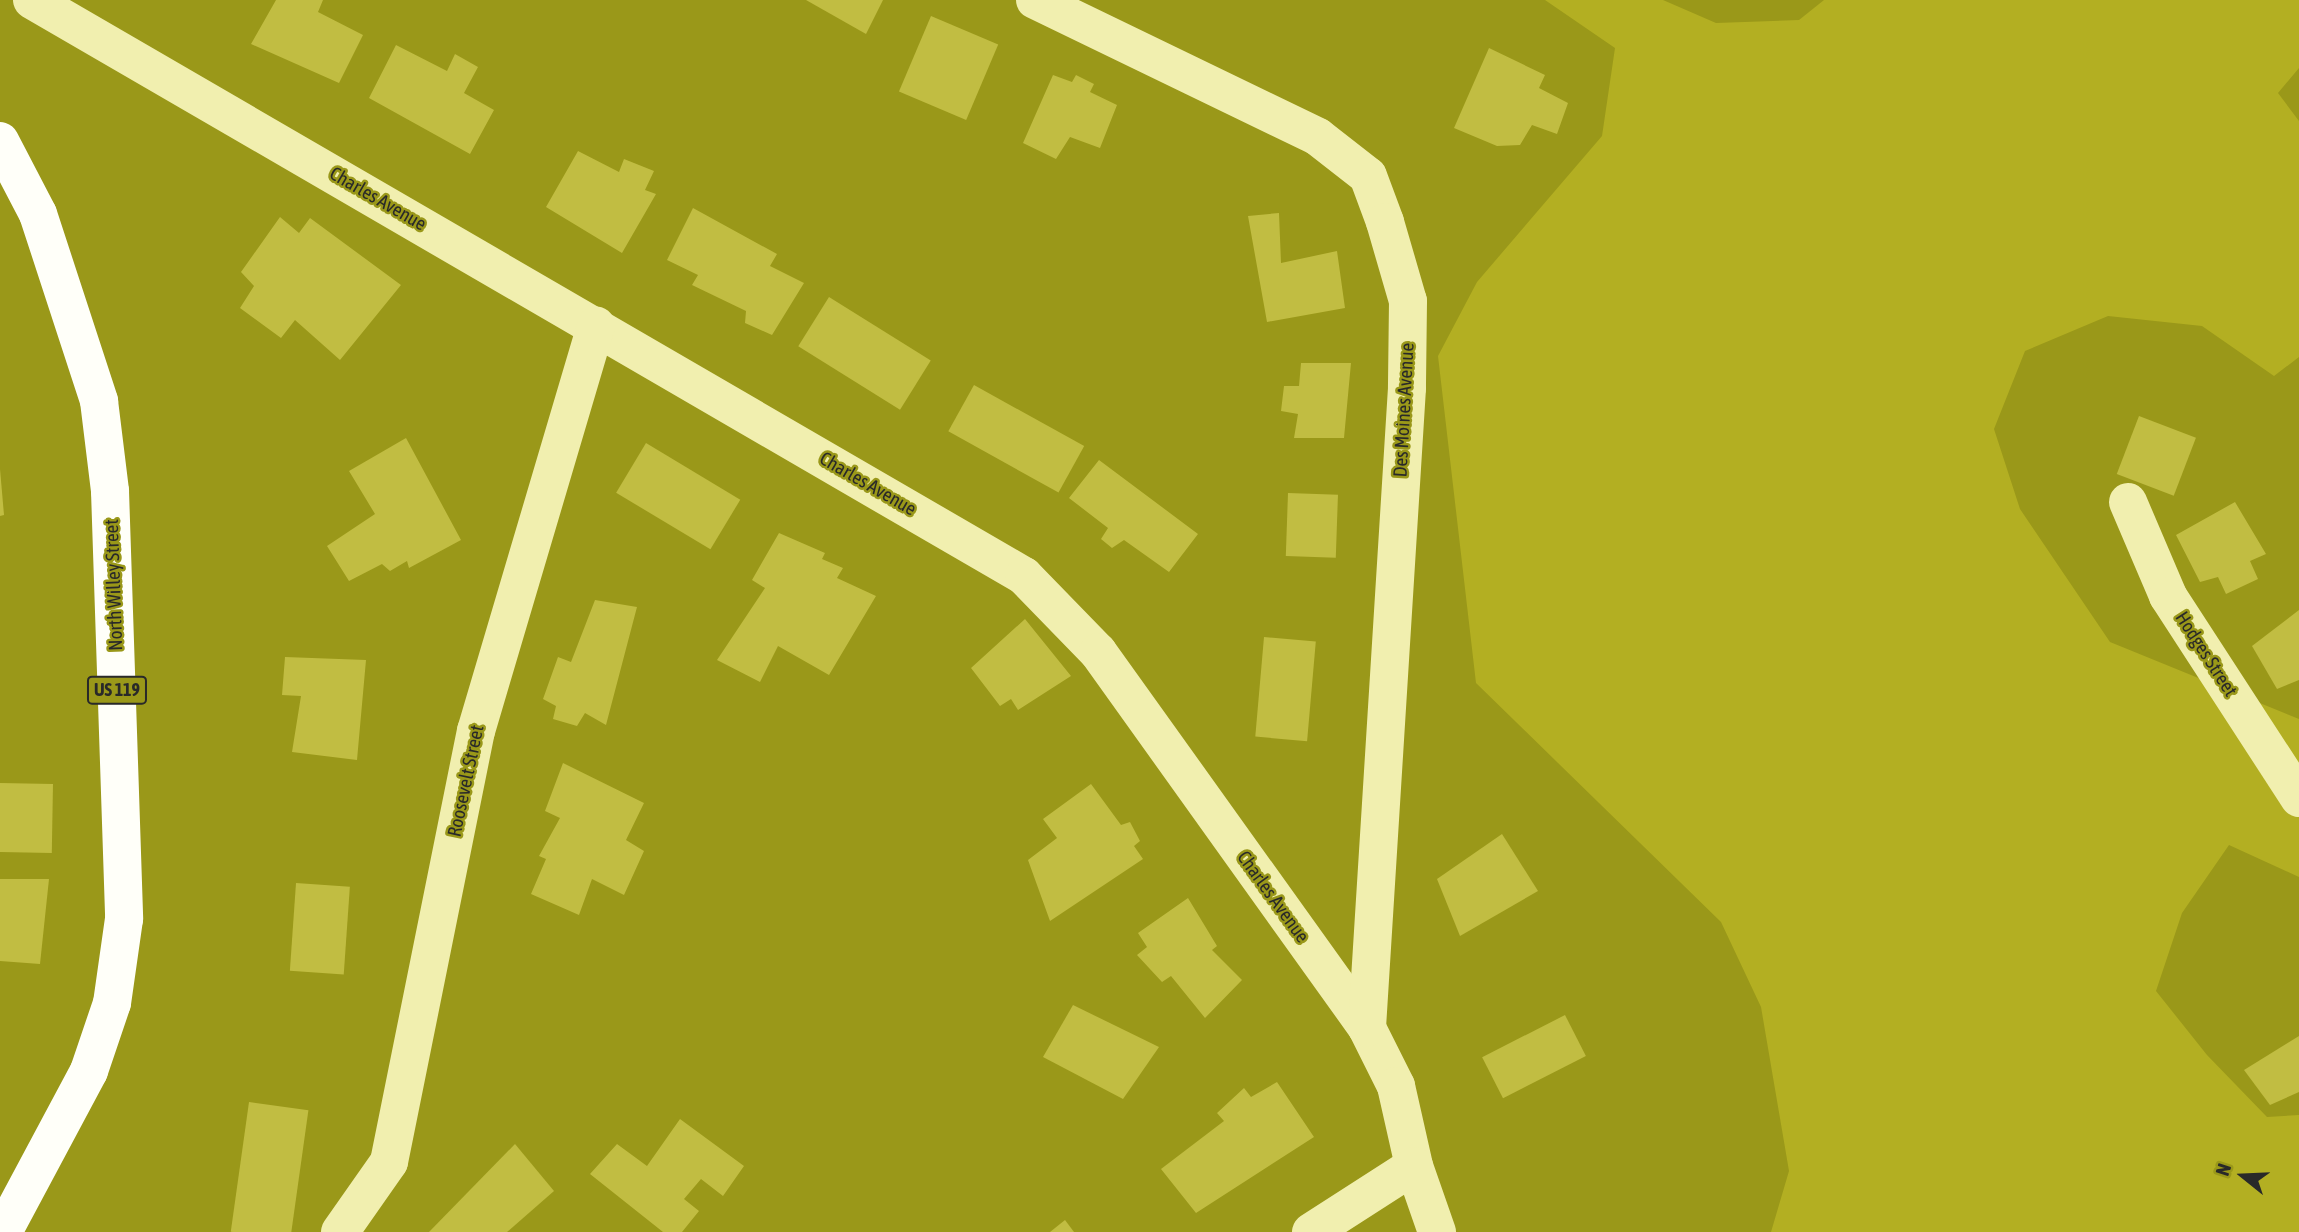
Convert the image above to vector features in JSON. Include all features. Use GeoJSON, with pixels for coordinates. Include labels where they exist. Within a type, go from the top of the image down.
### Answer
{"type":"FeatureCollection","features":[{"type":"Feature","properties":{"kind":"main road","name":"North Willey Street"},"geometry":{"type":"LineString","coordinates":[[0,141],[38,214],[99,401],[110,491],[124,919],[112,1003],[89,1071],[4,1232]]}},
{"type":"Feature","properties":{"kind":"street","name":"Charles Avenue"},"geometry":{"type":"LineString","coordinates":[[32,0],[596,325],[1024,576],[1098,652],[1367,1028],[1396,1086],[1414,1166],[1437,1232]]}},
{"type":"Feature","properties":{"kind":"street","name":"Des Moines Avenue"},"geometry":{"type":"LineString","coordinates":[[1035,0],[1318,137],[1368,176],[1385,222],[1408,301],[1407,376],[1367,1028]]}},
{"type":"Feature","properties":{"kind":"street","name":"Roosevelt Street"},"geometry":{"type":"LineString","coordinates":[[340,1232],[389,1162],[475,732],[596,325]]}},
{"type":"Feature","properties":{"kind":"street","name":"Hodges Street"},"geometry":{"type":"LineString","coordinates":[[2128,502],[2168,596],[2299,798]]}},
{"type":"Feature","properties":{"kind":"street"},"geometry":{"type":"LineString","coordinates":[[1311,1232],[1414,1166]]}},
{"type":"Feature","properties":{"kind":"shaded area"},"geometry":{"type":"Polygon","coordinates":[[[1545,0],[1663,0],[1716,23],[1799,20],[1824,0],[2299,0],[2299,68],[2278,93],[2299,121],[2299,357],[2274,376],[2202,326],[2108,316],[2025,351],[1994,429],[2020,509],[2110,642],[2299,719],[2299,877],[2229,845],[2182,913],[2156,991],[2207,1055],[2267,1117],[2299,1115],[2299,1232],[1771,1232],[1789,1171],[1761,1007],[1721,922],[1476,683],[1438,356],[1477,282],[1602,136],[1615,48],[1545,0]]]}},
{"type":"Feature","properties":{"kind":"building"},"geometry":{"type":"Polygon","coordinates":[[[276,0],[323,0],[318,12],[363,35],[339,83],[251,44],[276,0]]]}},
{"type":"Feature","properties":{"kind":"building"},"geometry":{"type":"Polygon","coordinates":[[[806,0],[883,0],[866,34],[806,0]]]}},
{"type":"Feature","properties":{"kind":"building"},"geometry":{"type":"Polygon","coordinates":[[[931,16],[998,45],[966,120],[899,91],[931,16]]]}},
{"type":"Feature","properties":{"kind":"building"},"geometry":{"type":"Polygon","coordinates":[[[396,45],[447,71],[455,54],[478,67],[464,93],[494,110],[470,154],[369,98],[396,45]]]}},
{"type":"Feature","properties":{"kind":"building"},"geometry":{"type":"Polygon","coordinates":[[[1489,48],[1545,75],[1539,88],[1568,103],[1557,134],[1532,125],[1520,145],[1497,146],[1454,128],[1489,48]]]}},
{"type":"Feature","properties":{"kind":"building"},"geometry":{"type":"Polygon","coordinates":[[[1053,75],[1072,82],[1076,75],[1094,84],[1090,92],[1117,105],[1100,148],[1070,137],[1056,159],[1023,143],[1053,75]]]}},
{"type":"Feature","properties":{"kind":"building"},"geometry":{"type":"Polygon","coordinates":[[[578,151],[619,172],[624,159],[654,171],[645,190],[656,194],[622,253],[546,207],[578,151]]]}},
{"type":"Feature","properties":{"kind":"building"},"geometry":{"type":"Polygon","coordinates":[[[693,208],[777,254],[770,266],[804,283],[772,335],[745,323],[746,311],[692,285],[698,275],[667,260],[693,208]]]}},
{"type":"Feature","properties":{"kind":"building"},"geometry":{"type":"Polygon","coordinates":[[[1279,213],[1281,263],[1337,251],[1345,308],[1267,322],[1248,216],[1279,213]]]}},
{"type":"Feature","properties":{"kind":"building"},"geometry":{"type":"Polygon","coordinates":[[[280,217],[299,233],[310,218],[401,285],[340,360],[295,320],[281,338],[240,308],[254,286],[241,272],[280,217]]]}},
{"type":"Feature","properties":{"kind":"building"},"geometry":{"type":"Polygon","coordinates":[[[829,297],[931,361],[900,410],[798,346],[829,297]]]}},
{"type":"Feature","properties":{"kind":"building"},"geometry":{"type":"Polygon","coordinates":[[[1301,363],[1351,363],[1344,438],[1294,438],[1298,414],[1281,411],[1284,386],[1299,386],[1301,363]]]}},
{"type":"Feature","properties":{"kind":"building"},"geometry":{"type":"Polygon","coordinates":[[[974,385],[1084,446],[1059,492],[948,431],[974,385]]]}},
{"type":"Feature","properties":{"kind":"building"},"geometry":{"type":"Polygon","coordinates":[[[2139,416],[2196,438],[2174,496],[2117,474],[2139,416]]]}},
{"type":"Feature","properties":{"kind":"building"},"geometry":{"type":"Polygon","coordinates":[[[406,438],[461,540],[409,568],[407,561],[390,571],[382,564],[349,581],[327,546],[375,514],[349,471],[406,438]]]}},
{"type":"Feature","properties":{"kind":"building"},"geometry":{"type":"Polygon","coordinates":[[[646,443],[740,500],[710,549],[616,493],[646,443]]]}},
{"type":"Feature","properties":{"kind":"building"},"geometry":{"type":"Polygon","coordinates":[[[1099,460],[1198,534],[1169,572],[1124,540],[1112,548],[1101,539],[1108,528],[1069,498],[1099,460]]]}},
{"type":"Feature","properties":{"kind":"building"},"geometry":{"type":"Polygon","coordinates":[[[0,469],[4,515],[0,516],[0,469]]]}},
{"type":"Feature","properties":{"kind":"building"},"geometry":{"type":"Polygon","coordinates":[[[1288,493],[1338,495],[1336,558],[1286,556],[1288,493]]]}},
{"type":"Feature","properties":{"kind":"building"},"geometry":{"type":"Polygon","coordinates":[[[2235,502],[2266,554],[2250,561],[2258,579],[2226,594],[2218,577],[2200,582],[2176,535],[2235,502]]]}},
{"type":"Feature","properties":{"kind":"building"},"geometry":{"type":"Polygon","coordinates":[[[779,533],[825,553],[822,559],[843,568],[837,578],[876,596],[829,675],[778,646],[760,682],[717,660],[765,588],[752,580],[779,533]]]}},
{"type":"Feature","properties":{"kind":"building"},"geometry":{"type":"Polygon","coordinates":[[[595,600],[637,607],[606,725],[585,713],[577,726],[553,719],[556,706],[543,699],[558,657],[571,662],[595,600]]]}},
{"type":"Feature","properties":{"kind":"building"},"geometry":{"type":"Polygon","coordinates":[[[2299,610],[2299,680],[2277,689],[2252,646],[2299,610]]]}},
{"type":"Feature","properties":{"kind":"building"},"geometry":{"type":"Polygon","coordinates":[[[1025,619],[1071,676],[1018,710],[1011,699],[1000,706],[971,668],[1025,619]]]}},
{"type":"Feature","properties":{"kind":"building"},"geometry":{"type":"Polygon","coordinates":[[[1264,637],[1316,642],[1307,741],[1255,737],[1264,637]]]}},
{"type":"Feature","properties":{"kind":"building"},"geometry":{"type":"Polygon","coordinates":[[[285,657],[366,660],[357,760],[292,752],[301,696],[282,695],[285,657]]]}},
{"type":"Feature","properties":{"kind":"building"},"geometry":{"type":"Polygon","coordinates":[[[563,763],[644,803],[626,840],[644,851],[624,895],[592,879],[579,915],[531,894],[546,859],[539,856],[560,818],[545,811],[563,763]]]}},
{"type":"Feature","properties":{"kind":"building"},"geometry":{"type":"Polygon","coordinates":[[[0,783],[53,784],[52,853],[0,852],[0,783]]]}},
{"type":"Feature","properties":{"kind":"building"},"geometry":{"type":"Polygon","coordinates":[[[1091,784],[1121,825],[1130,822],[1140,841],[1134,846],[1143,859],[1050,921],[1028,860],[1057,838],[1043,819],[1091,784]]]}},
{"type":"Feature","properties":{"kind":"building"},"geometry":{"type":"Polygon","coordinates":[[[1502,834],[1538,891],[1460,936],[1437,879],[1502,834]]]}},
{"type":"Feature","properties":{"kind":"building"},"geometry":{"type":"Polygon","coordinates":[[[0,879],[49,879],[40,964],[0,961],[0,879]]]}},
{"type":"Feature","properties":{"kind":"building"},"geometry":{"type":"Polygon","coordinates":[[[296,883],[350,887],[344,975],[290,971],[296,883]]]}},
{"type":"Feature","properties":{"kind":"building"},"geometry":{"type":"Polygon","coordinates":[[[1188,898],[1217,946],[1212,950],[1242,980],[1205,1018],[1171,976],[1162,982],[1137,955],[1147,947],[1138,933],[1188,898]]]}},
{"type":"Feature","properties":{"kind":"building"},"geometry":{"type":"Polygon","coordinates":[[[1073,1005],[1159,1047],[1123,1099],[1043,1057],[1073,1005]]]}},
{"type":"Feature","properties":{"kind":"building"},"geometry":{"type":"Polygon","coordinates":[[[1565,1015],[1586,1056],[1503,1098],[1482,1057],[1565,1015]]]}},
{"type":"Feature","properties":{"kind":"building"},"geometry":{"type":"Polygon","coordinates":[[[2299,1036],[2299,1092],[2270,1105],[2244,1070],[2299,1036]]]}},
{"type":"Feature","properties":{"kind":"building"},"geometry":{"type":"Polygon","coordinates":[[[1277,1082],[1314,1137],[1196,1213],[1161,1169],[1224,1121],[1217,1113],[1244,1088],[1251,1097],[1277,1082]]]}},
{"type":"Feature","properties":{"kind":"building"},"geometry":{"type":"Polygon","coordinates":[[[249,1102],[308,1110],[291,1232],[231,1232],[249,1102]]]}},
{"type":"Feature","properties":{"kind":"building"},"geometry":{"type":"Polygon","coordinates":[[[680,1119],[744,1166],[723,1196],[701,1179],[684,1199],[699,1211],[682,1232],[663,1232],[590,1174],[617,1144],[647,1166],[680,1119]]]}},
{"type":"Feature","properties":{"kind":"building"},"geometry":{"type":"Polygon","coordinates":[[[515,1144],[554,1191],[507,1232],[429,1232],[515,1144]]]}},
{"type":"Feature","properties":{"kind":"building"},"geometry":{"type":"Polygon","coordinates":[[[1065,1220],[1074,1232],[1050,1232],[1065,1220]]]}}]}
